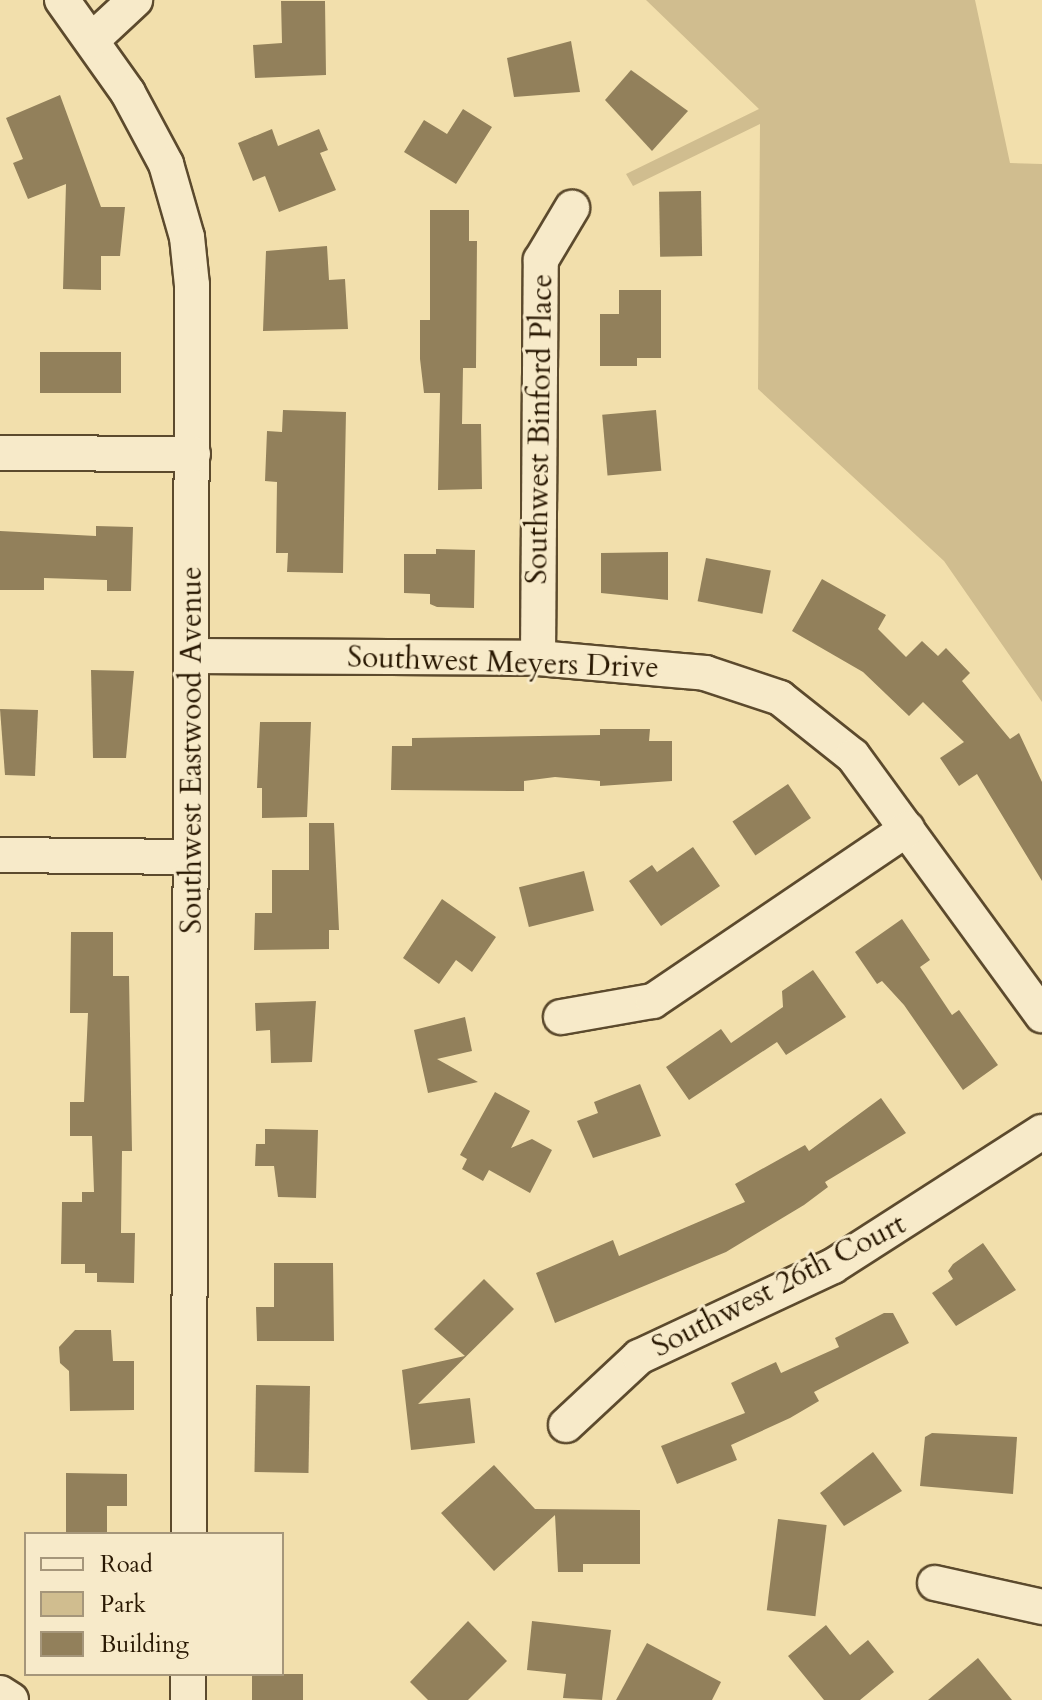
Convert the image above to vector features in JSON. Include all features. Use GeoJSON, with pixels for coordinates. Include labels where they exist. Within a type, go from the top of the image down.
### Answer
{"type":"FeatureCollection","features":[{"type":"Feature","properties":{"kind":"street","name":"Southwest Eastwood Avenue"},"geometry":{"type":"LineString","coordinates":[[62,0],[128,93],[178,199],[192,285],[189,1532]]}},
{"type":"Feature","properties":{"kind":"street"},"geometry":{"type":"LineString","coordinates":[[92,40],[135,0]]}},
{"type":"Feature","properties":{"kind":"street","name":"Southwest Binford Place"},"geometry":{"type":"LineString","coordinates":[[538,658],[541,260],[572,208]]}},
{"type":"Feature","properties":{"kind":"street"},"geometry":{"type":"LineString","coordinates":[[0,453],[193,454]]}},
{"type":"Feature","properties":{"kind":"street","name":"Southwest Meyers Drive"},"geometry":{"type":"LineString","coordinates":[[192,656],[538,658],[705,673],[780,698],[853,756],[1042,1015]]}},
{"type":"Feature","properties":{"kind":"street"},"geometry":{"type":"LineString","coordinates":[[561,1017],[653,1001],[907,829]]}},
{"type":"Feature","properties":{"kind":"street"},"geometry":{"type":"LineString","coordinates":[[0,855],[191,857]]}},
{"type":"Feature","properties":{"kind":"street","name":"Southwest 26th Court"},"geometry":{"type":"LineString","coordinates":[[566,1425],[639,1357],[833,1266],[1042,1132]]}},
{"type":"Feature","properties":{"kind":"street"},"geometry":{"type":"LineString","coordinates":[[935,1583],[1042,1607]]}},
{"type":"Feature","properties":{"kind":"street"},"geometry":{"type":"LineString","coordinates":[[188,1676],[188,1700]]}},
{"type":"Feature","properties":{"kind":"street"},"geometry":{"type":"LineString","coordinates":[[0,1693],[11,1700]]}},
{"type":"Feature","properties":{"kind":"green space"},"geometry":{"type":"Polygon","coordinates":[[[646,0],[975,0],[1010,163],[1042,164],[1042,702],[944,561],[758,389],[760,124],[633,186],[626,174],[759,109],[646,0]]]}},
{"type":"Feature","properties":{"kind":"building"},"geometry":{"type":"Polygon","coordinates":[[[281,1],[325,1],[326,75],[255,78],[253,45],[282,43],[281,1]]]}},
{"type":"Feature","properties":{"kind":"building"},"geometry":{"type":"Polygon","coordinates":[[[571,41],[580,92],[514,97],[507,58],[571,41]]]}},
{"type":"Feature","properties":{"kind":"building"},"geometry":{"type":"Polygon","coordinates":[[[631,70],[688,111],[652,151],[605,100],[631,70]]]}},
{"type":"Feature","properties":{"kind":"building"},"geometry":{"type":"Polygon","coordinates":[[[60,95],[101,207],[125,207],[120,256],[101,256],[101,290],[63,289],[66,184],[28,199],[13,163],[23,159],[6,118],[60,95]]]}},
{"type":"Feature","properties":{"kind":"building"},"geometry":{"type":"Polygon","coordinates":[[[463,109],[492,127],[456,184],[404,152],[424,120],[447,134],[463,109]]]}},
{"type":"Feature","properties":{"kind":"building"},"geometry":{"type":"Polygon","coordinates":[[[272,129],[278,146],[319,129],[328,150],[320,153],[336,190],[279,212],[265,176],[253,181],[238,143],[272,129]]]}},
{"type":"Feature","properties":{"kind":"building"},"geometry":{"type":"Polygon","coordinates":[[[701,191],[702,256],[660,257],[659,192],[701,191]]]}},
{"type":"Feature","properties":{"kind":"building"},"geometry":{"type":"Polygon","coordinates":[[[430,210],[469,210],[469,241],[477,241],[476,368],[463,368],[462,424],[481,424],[482,489],[438,490],[440,393],[424,393],[420,359],[420,320],[430,320],[430,210]]]}},
{"type":"Feature","properties":{"kind":"building"},"geometry":{"type":"Polygon","coordinates":[[[327,246],[329,280],[345,279],[348,329],[263,331],[266,251],[327,246]]]}},
{"type":"Feature","properties":{"kind":"building"},"geometry":{"type":"Polygon","coordinates":[[[619,290],[661,290],[661,358],[637,358],[637,366],[600,366],[600,314],[619,314],[619,290]]]}},
{"type":"Feature","properties":{"kind":"building"},"geometry":{"type":"Polygon","coordinates":[[[40,352],[121,352],[121,393],[40,393],[40,352]]]}},
{"type":"Feature","properties":{"kind":"building"},"geometry":{"type":"Polygon","coordinates":[[[283,410],[346,412],[343,573],[287,572],[288,553],[276,553],[277,482],[265,481],[267,431],[282,432],[283,410]]]}},
{"type":"Feature","properties":{"kind":"building"},"geometry":{"type":"Polygon","coordinates":[[[656,410],[661,471],[608,475],[602,415],[656,410]]]}},
{"type":"Feature","properties":{"kind":"building"},"geometry":{"type":"Polygon","coordinates":[[[96,526],[133,527],[131,591],[107,591],[107,580],[44,578],[44,590],[0,590],[0,531],[96,536],[96,526]]]}},
{"type":"Feature","properties":{"kind":"building"},"geometry":{"type":"Polygon","coordinates":[[[436,549],[475,550],[474,608],[437,607],[430,604],[430,594],[404,593],[404,554],[436,554],[436,549]]]}},
{"type":"Feature","properties":{"kind":"building"},"geometry":{"type":"Polygon","coordinates":[[[668,552],[668,600],[601,593],[601,553],[668,552]]]}},
{"type":"Feature","properties":{"kind":"building"},"geometry":{"type":"Polygon","coordinates":[[[706,558],[771,571],[762,614],[698,601],[706,558]]]}},
{"type":"Feature","properties":{"kind":"building"},"geometry":{"type":"Polygon","coordinates":[[[822,579],[886,615],[878,629],[906,657],[922,641],[938,656],[946,648],[970,673],[962,681],[1010,739],[1019,733],[1042,782],[1042,881],[977,774],[959,786],[940,758],[964,742],[923,702],[909,716],[863,672],[792,631],[822,579]]]}},
{"type":"Feature","properties":{"kind":"building"},"geometry":{"type":"Polygon","coordinates":[[[91,670],[134,671],[126,758],[93,758],[91,670]]]}},
{"type":"Feature","properties":{"kind":"building"},"geometry":{"type":"Polygon","coordinates":[[[0,709],[38,710],[35,776],[5,775],[0,709]]]}},
{"type":"Feature","properties":{"kind":"building"},"geometry":{"type":"Polygon","coordinates":[[[260,722],[311,722],[307,817],[262,818],[262,788],[257,788],[260,722]]]}},
{"type":"Feature","properties":{"kind":"building"},"geometry":{"type":"Polygon","coordinates":[[[600,729],[650,729],[649,741],[672,741],[672,781],[600,786],[600,781],[555,777],[524,781],[524,791],[391,790],[392,746],[412,746],[412,738],[600,735],[600,729]]]}},
{"type":"Feature","properties":{"kind":"building"},"geometry":{"type":"Polygon","coordinates":[[[788,784],[811,818],[755,855],[732,821],[788,784]]]}},
{"type":"Feature","properties":{"kind":"building"},"geometry":{"type":"Polygon","coordinates":[[[309,823],[334,823],[339,930],[329,930],[329,949],[254,950],[255,913],[272,913],[272,870],[309,870],[309,823]]]}},
{"type":"Feature","properties":{"kind":"building"},"geometry":{"type":"Polygon","coordinates":[[[693,847],[720,886],[661,926],[629,881],[652,865],[657,872],[693,847]]]}},
{"type":"Feature","properties":{"kind":"building"},"geometry":{"type":"Polygon","coordinates":[[[584,871],[594,911],[529,927],[519,887],[584,871]]]}},
{"type":"Feature","properties":{"kind":"building"},"geometry":{"type":"Polygon","coordinates":[[[442,899],[496,937],[472,972],[456,960],[439,984],[403,958],[442,899]]]}},
{"type":"Feature","properties":{"kind":"building"},"geometry":{"type":"Polygon","coordinates":[[[902,919],[930,960],[920,967],[952,1015],[959,1010],[998,1065],[963,1090],[904,1005],[882,981],[877,984],[855,952],[902,919]]]}},
{"type":"Feature","properties":{"kind":"building"},"geometry":{"type":"Polygon","coordinates":[[[71,932],[113,932],[113,976],[129,976],[132,1151],[122,1151],[121,1233],[135,1233],[134,1283],[97,1282],[97,1273],[85,1273],[85,1264],[61,1264],[62,1202],[82,1202],[82,1192],[94,1192],[92,1136],[70,1136],[70,1102],[84,1102],[88,1013],[70,1013],[71,932]]]}},
{"type":"Feature","properties":{"kind":"building"},"geometry":{"type":"Polygon","coordinates":[[[813,970],[846,1017],[786,1055],[777,1042],[689,1100],[666,1067],[721,1029],[731,1043],[783,1007],[782,991],[813,970]]]}},
{"type":"Feature","properties":{"kind":"building"},"geometry":{"type":"Polygon","coordinates":[[[316,1001],[312,1062],[271,1063],[270,1030],[256,1031],[255,1003],[316,1001]]]}},
{"type":"Feature","properties":{"kind":"building"},"geometry":{"type":"Polygon","coordinates":[[[465,1017],[472,1051],[437,1059],[478,1082],[428,1093],[414,1030],[465,1017]]]}},
{"type":"Feature","properties":{"kind":"building"},"geometry":{"type":"Polygon","coordinates":[[[640,1084],[661,1136],[593,1158],[577,1121],[598,1113],[594,1102],[640,1084]]]}},
{"type":"Feature","properties":{"kind":"building"},"geometry":{"type":"Polygon","coordinates":[[[495,1092],[530,1111],[511,1148],[532,1139],[552,1150],[530,1193],[489,1170],[483,1181],[462,1169],[467,1159],[460,1155],[495,1092]]]}},
{"type":"Feature","properties":{"kind":"building"},"geometry":{"type":"Polygon","coordinates":[[[881,1098],[906,1133],[825,1182],[828,1187],[804,1205],[726,1252],[555,1323],[536,1273],[613,1240],[619,1256],[745,1202],[735,1184],[805,1145],[809,1151],[881,1098]]]}},
{"type":"Feature","properties":{"kind":"building"},"geometry":{"type":"Polygon","coordinates":[[[265,1129],[318,1130],[316,1198],[278,1197],[274,1166],[255,1166],[256,1144],[265,1144],[265,1129]]]}},
{"type":"Feature","properties":{"kind":"building"},"geometry":{"type":"Polygon","coordinates":[[[983,1243],[1016,1290],[956,1326],[932,1293],[953,1279],[948,1271],[953,1264],[983,1243]]]}},
{"type":"Feature","properties":{"kind":"building"},"geometry":{"type":"Polygon","coordinates":[[[274,1263],[333,1263],[334,1341],[257,1341],[256,1307],[274,1307],[274,1263]]]}},
{"type":"Feature","properties":{"kind":"building"},"geometry":{"type":"Polygon","coordinates":[[[484,1279],[514,1309],[418,1404],[470,1398],[475,1443],[411,1450],[402,1370],[465,1356],[434,1329],[484,1279]]]}},
{"type":"Feature","properties":{"kind":"building"},"geometry":{"type":"Polygon","coordinates":[[[884,1313],[893,1313],[909,1343],[814,1392],[819,1401],[790,1418],[731,1445],[737,1460],[677,1484],[661,1446],[745,1413],[731,1383],[776,1362],[781,1373],[839,1347],[835,1338],[884,1313]]]}},
{"type":"Feature","properties":{"kind":"building"},"geometry":{"type":"Polygon","coordinates":[[[75,1330],[111,1330],[113,1361],[134,1361],[134,1410],[70,1411],[69,1371],[60,1363],[59,1347],[75,1330]]]}},
{"type":"Feature","properties":{"kind":"building"},"geometry":{"type":"Polygon","coordinates":[[[256,1385],[310,1386],[308,1473],[254,1472],[256,1385]]]}},
{"type":"Feature","properties":{"kind":"building"},"geometry":{"type":"Polygon","coordinates":[[[932,1433],[1017,1437],[1013,1494],[920,1486],[925,1437],[932,1433]]]}},
{"type":"Feature","properties":{"kind":"building"},"geometry":{"type":"Polygon","coordinates":[[[873,1452],[902,1491],[844,1526],[820,1493],[873,1452]]]}},
{"type":"Feature","properties":{"kind":"building"},"geometry":{"type":"Polygon","coordinates":[[[494,1465],[535,1509],[640,1510],[640,1564],[583,1564],[583,1572],[558,1572],[555,1515],[494,1571],[441,1513],[494,1465]]]}},
{"type":"Feature","properties":{"kind":"building"},"geometry":{"type":"Polygon","coordinates":[[[66,1473],[127,1474],[127,1506],[107,1506],[107,1532],[66,1532],[66,1473]]]}},
{"type":"Feature","properties":{"kind":"building"},"geometry":{"type":"Polygon","coordinates":[[[778,1519],[827,1525],[815,1616],[767,1610],[778,1519]]]}},
{"type":"Feature","properties":{"kind":"building"},"geometry":{"type":"Polygon","coordinates":[[[468,1621],[507,1661],[468,1700],[428,1700],[410,1682],[468,1621]]]}},
{"type":"Feature","properties":{"kind":"building"},"geometry":{"type":"Polygon","coordinates":[[[532,1621],[611,1630],[602,1700],[563,1698],[566,1674],[527,1670],[532,1621]]]}},
{"type":"Feature","properties":{"kind":"building"},"geometry":{"type":"Polygon","coordinates":[[[826,1625],[850,1655],[868,1640],[894,1672],[860,1700],[824,1700],[788,1656],[826,1625]]]}},
{"type":"Feature","properties":{"kind":"building"},"geometry":{"type":"Polygon","coordinates":[[[647,1643],[721,1682],[712,1700],[616,1700],[647,1643]]]}},
{"type":"Feature","properties":{"kind":"building"},"geometry":{"type":"Polygon","coordinates":[[[978,1658],[1012,1700],[928,1700],[978,1658]]]}},
{"type":"Feature","properties":{"kind":"building"},"geometry":{"type":"Polygon","coordinates":[[[303,1674],[303,1700],[252,1700],[252,1676],[303,1674]]]}}]}
